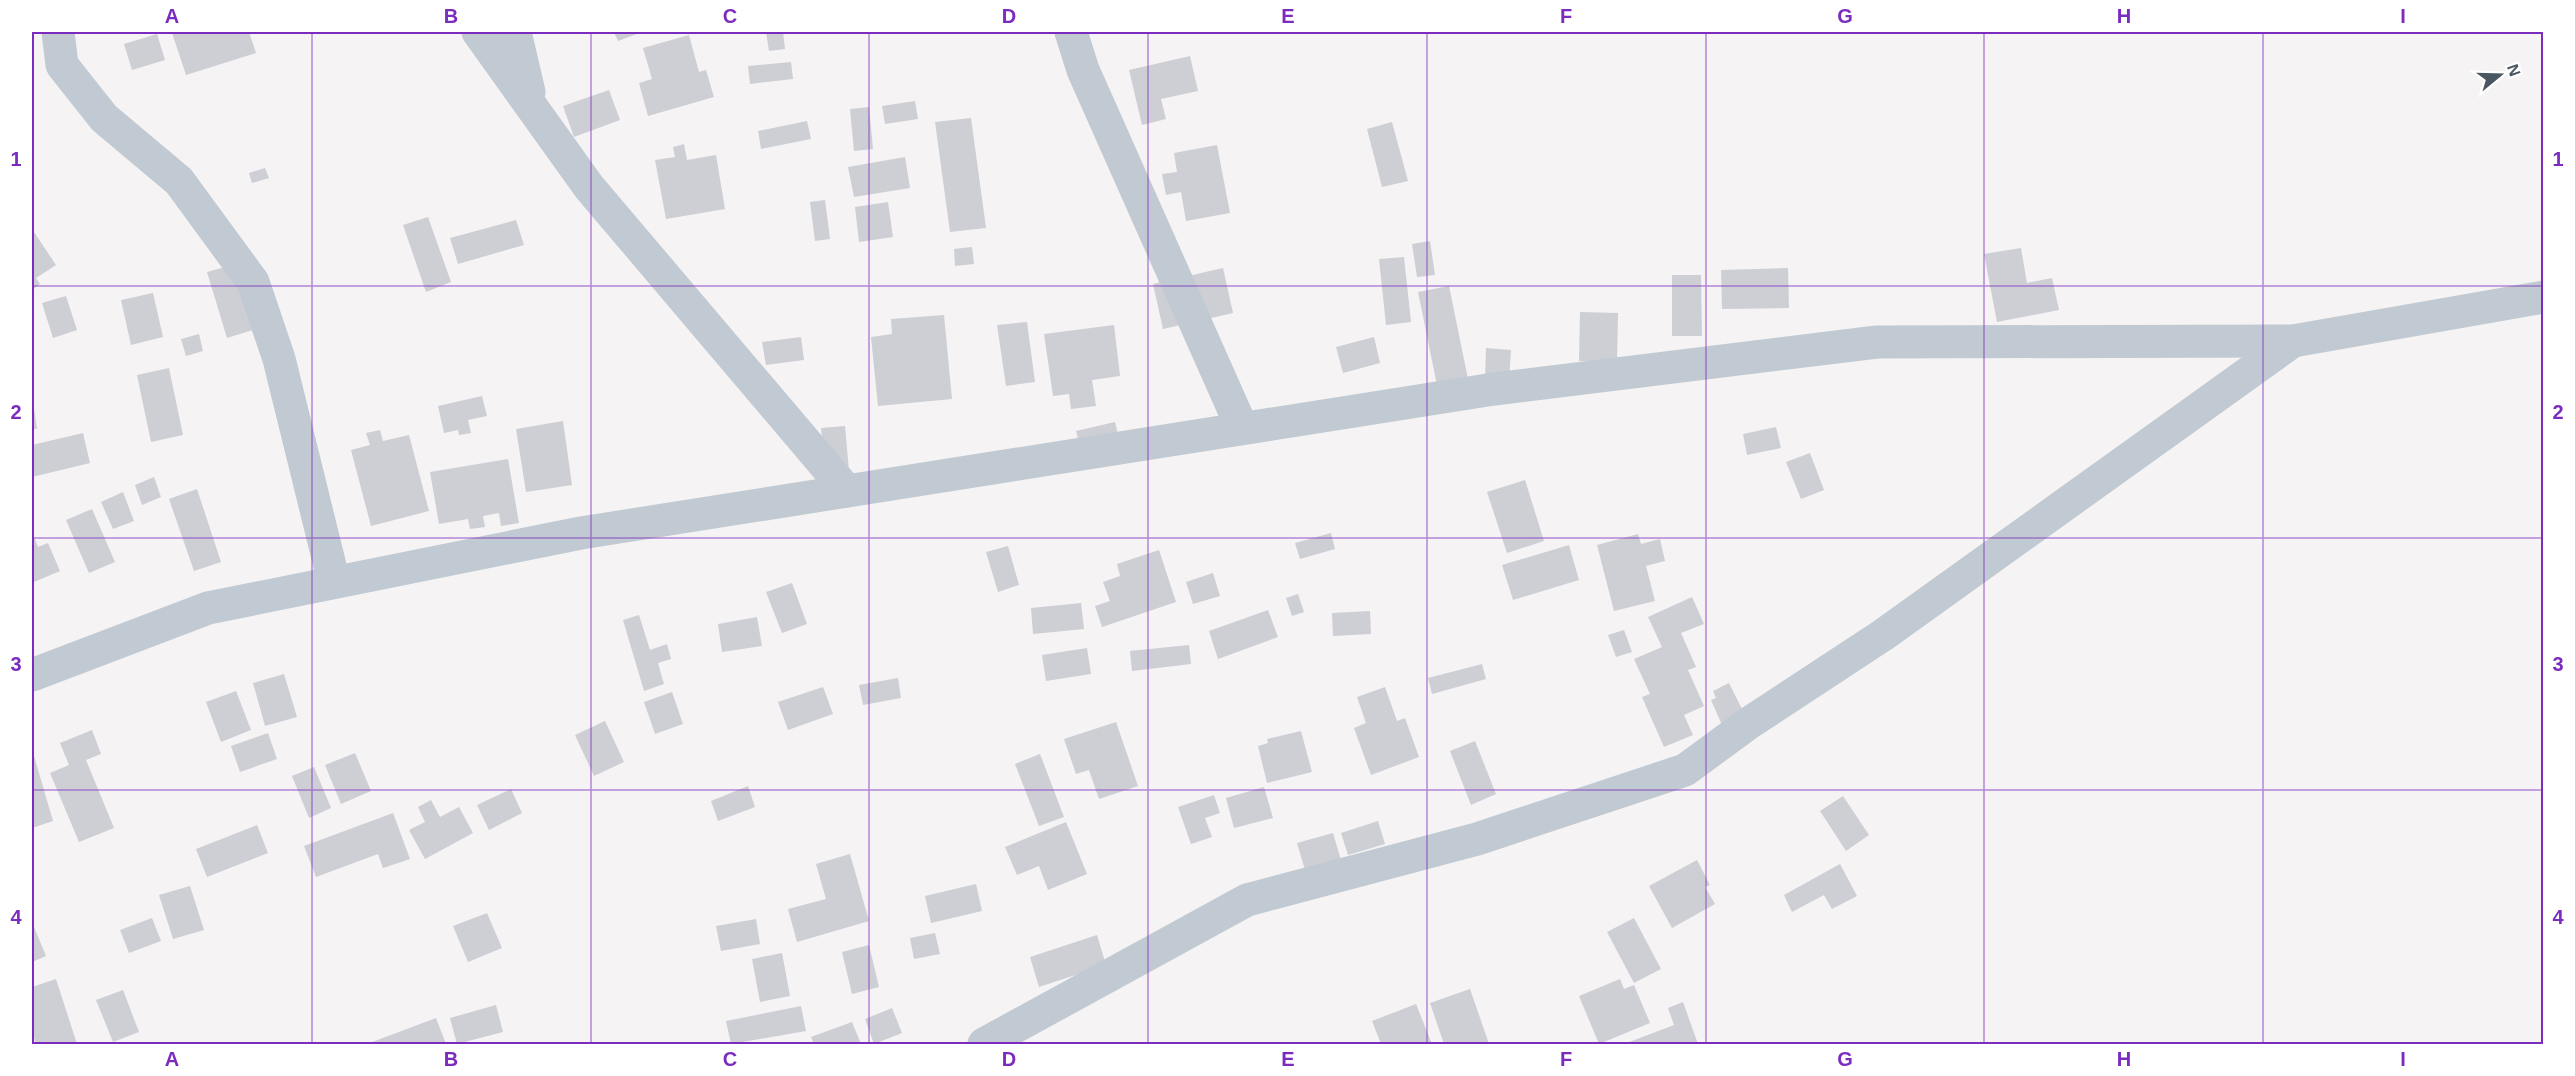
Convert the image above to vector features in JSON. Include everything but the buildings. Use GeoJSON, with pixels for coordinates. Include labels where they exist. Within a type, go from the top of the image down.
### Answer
{"type":"FeatureCollection","features":[{"type":"Feature","properties":{"kind":"street"},"geometry":{"type":"LineString","coordinates":[[58,32],[62,65],[104,118],[180,181],[253,282],[279,359],[334,582]]}},
{"type":"Feature","properties":{"kind":"street"},"geometry":{"type":"LineString","coordinates":[[478,32],[589,187],[847,491]]}},
{"type":"Feature","properties":{"kind":"street"},"geometry":{"type":"LineString","coordinates":[[515,32],[533,109]]}},
{"type":"Feature","properties":{"kind":"street"},"geometry":{"type":"LineString","coordinates":[[1071,32],[1083,70],[1242,428]]}},
{"type":"Feature","properties":{"kind":"street"},"geometry":{"type":"LineString","coordinates":[[32,675],[208,608],[581,533],[1494,389],[1877,342],[2293,341],[2544,297]]}},
{"type":"Feature","properties":{"kind":"street"},"geometry":{"type":"LineString","coordinates":[[984,1044],[1247,900],[1477,839],[1685,770],[1749,723],[1883,635],[2293,341]]}}]}
